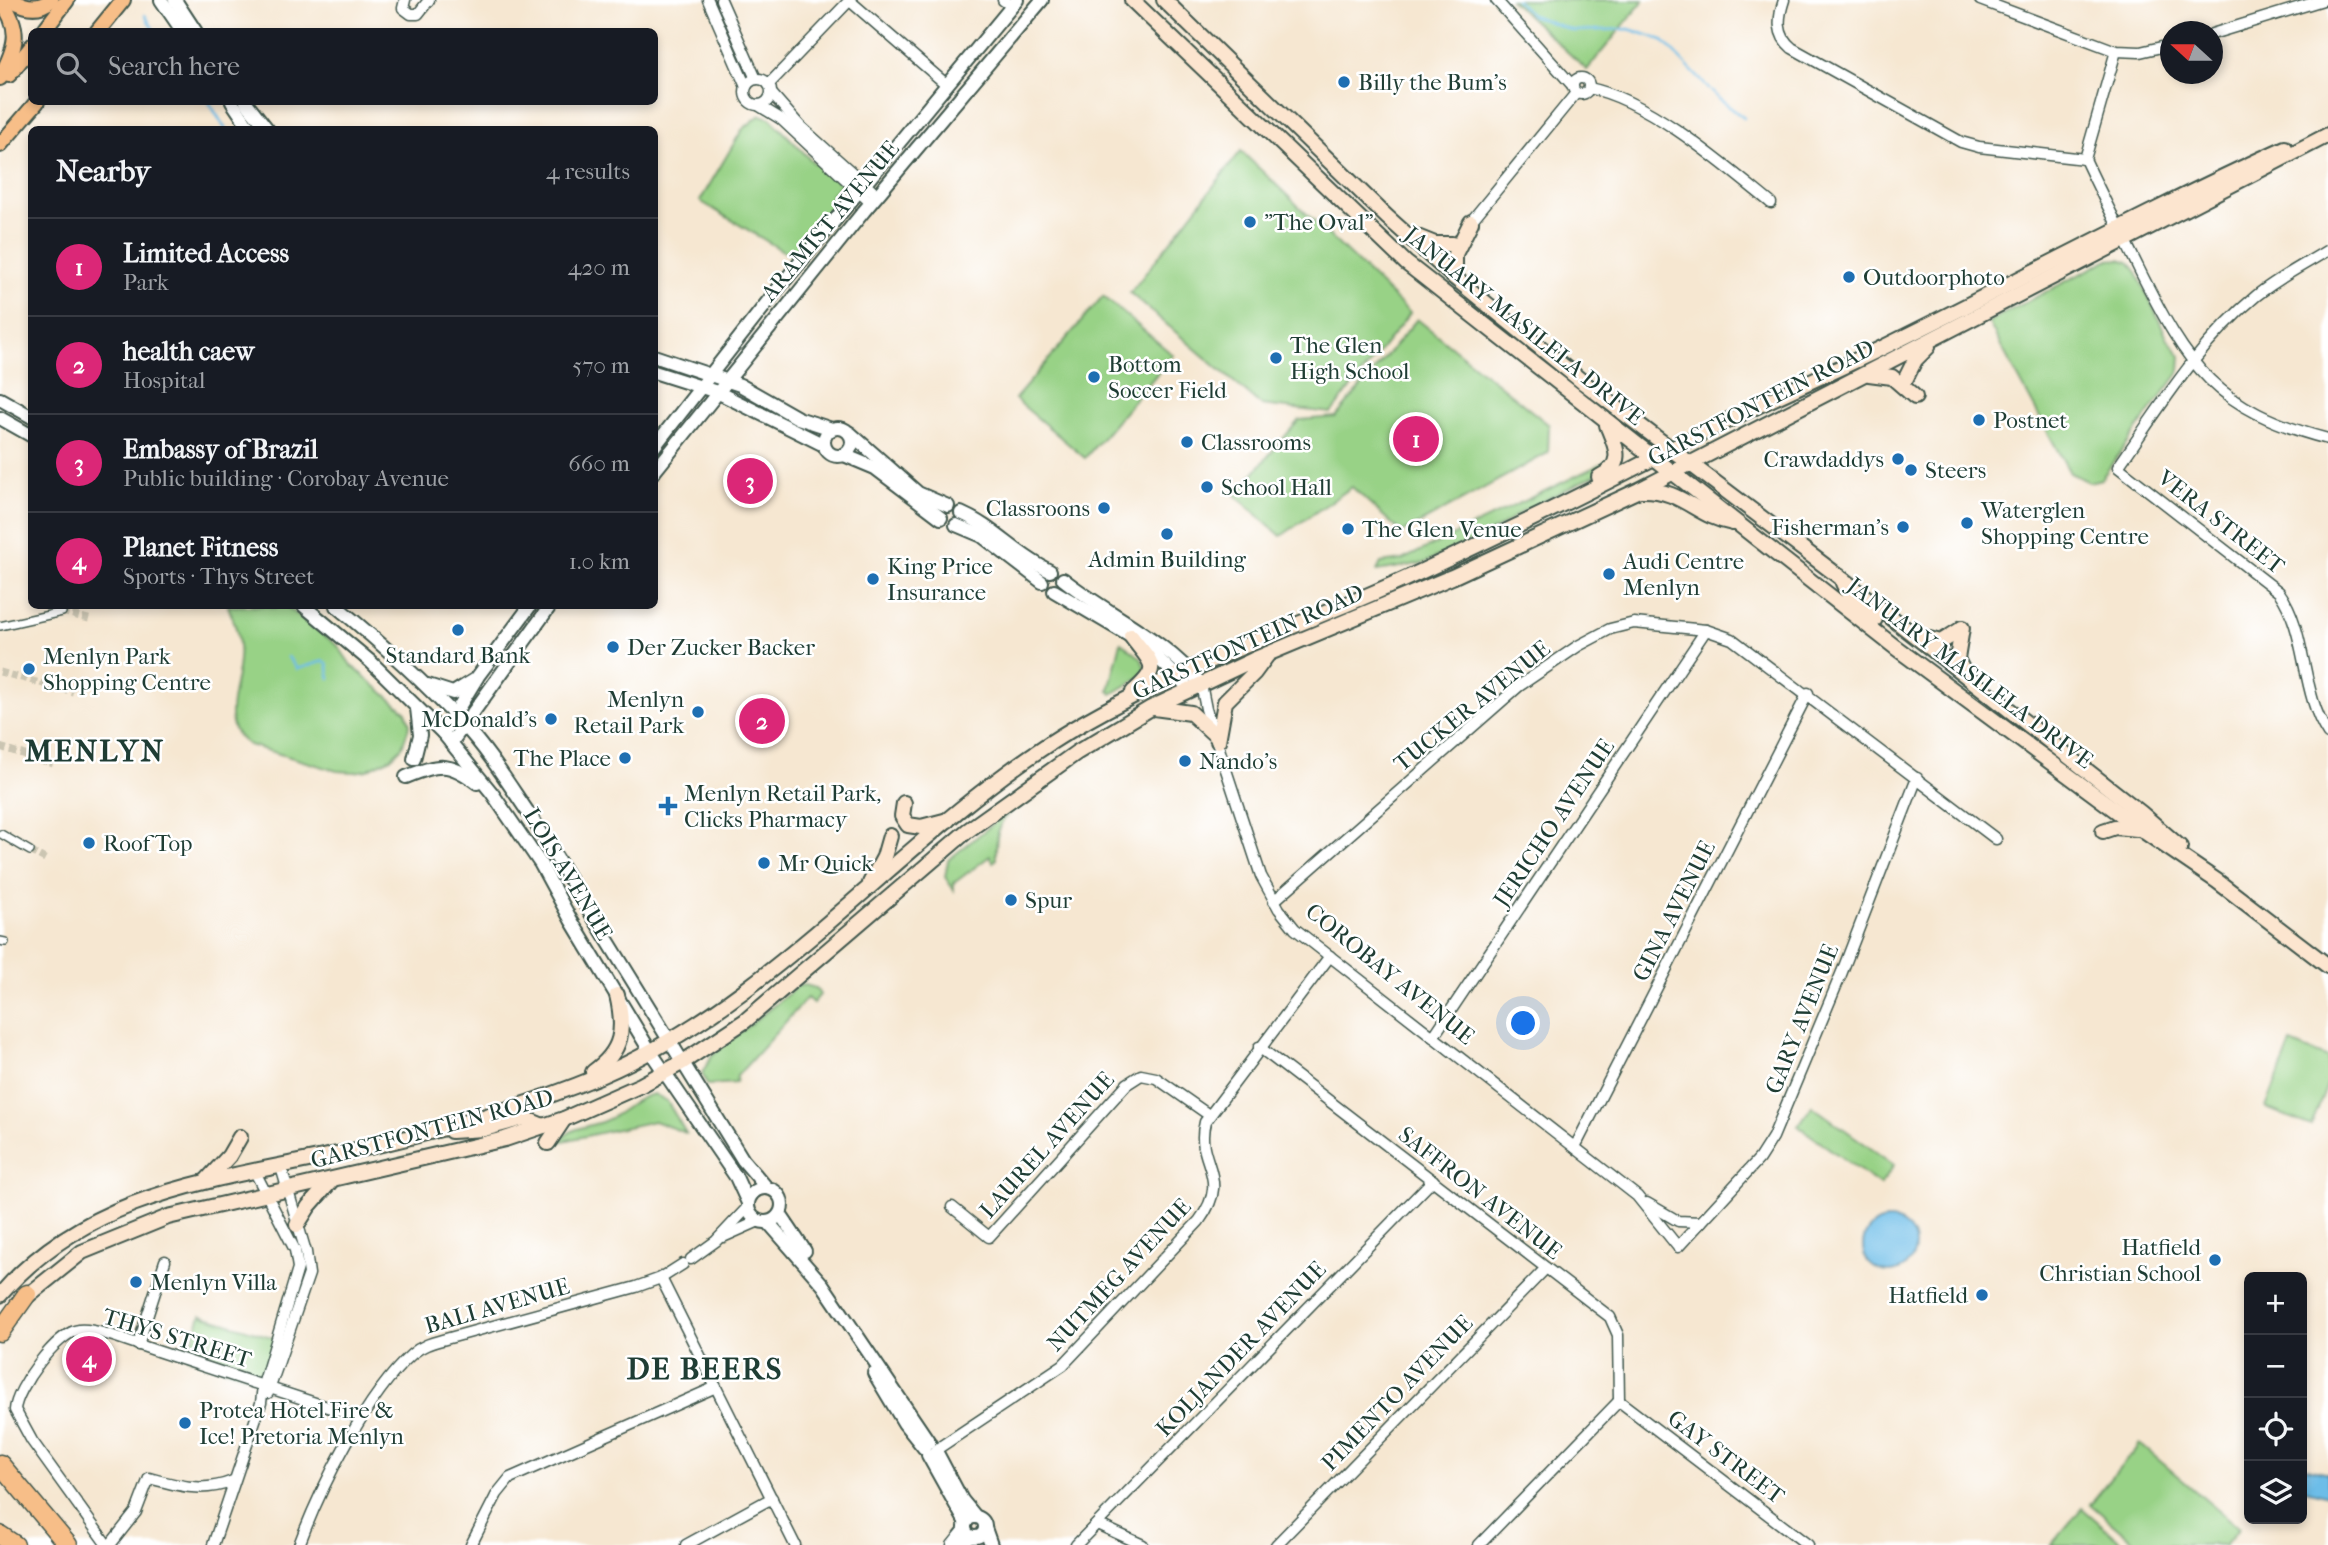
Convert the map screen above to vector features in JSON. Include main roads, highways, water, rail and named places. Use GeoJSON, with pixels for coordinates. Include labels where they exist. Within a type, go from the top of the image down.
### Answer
{"type":"FeatureCollection","features":[{"type":"Feature","properties":{"kind":"highway"},"geometry":{"type":"LineString","coordinates":[[0,1332],[27,1294]]}},
{"type":"Feature","properties":{"kind":"highway"},"geometry":{"type":"LineString","coordinates":[[0,1451],[38,1510]]}},
{"type":"Feature","properties":{"kind":"highway"},"geometry":{"type":"LineString","coordinates":[[0,1464],[68,1545]]}},
{"type":"Feature","properties":{"kind":"highway"},"geometry":{"type":"LineString","coordinates":[[0,1535],[15,1545]]}},
{"type":"Feature","properties":{"kind":"main road"},"geometry":{"type":"LineString","coordinates":[[0,0],[13,19],[17,40],[0,78]]}},
{"type":"Feature","properties":{"kind":"main road"},"geometry":{"type":"LineString","coordinates":[[13,0],[27,7],[37,7],[51,0]]}},
{"type":"Feature","properties":{"kind":"main road"},"geometry":{"type":"LineString","coordinates":[[46,28],[67,0]]}},
{"type":"Feature","properties":{"kind":"main road"},"geometry":{"type":"LineString","coordinates":[[100,28],[123,0]]}},
{"type":"Feature","properties":{"kind":"main road","name":"JANUARY MASILELA DRIVE"},"geometry":{"type":"LineString","coordinates":[[1132,0],[1382,242],[1478,320],[1899,650],[2145,832],[2217,881],[2328,966]]}},
{"type":"Feature","properties":{"kind":"main road","name":"JANUARY MASILELA DRIVE"},"geometry":{"type":"LineString","coordinates":[[1164,0],[1455,278],[1584,383],[1841,578],[2141,813],[2217,881]]}},
{"type":"Feature","properties":{"kind":"main road"},"geometry":{"type":"LineString","coordinates":[[0,87],[28,52]]}},
{"type":"Feature","properties":{"kind":"main road"},"geometry":{"type":"LineString","coordinates":[[0,145],[34,105]]}},
{"type":"Feature","properties":{"kind":"main road","name":"GARSTFONTEIN ROAD"},"geometry":{"type":"LineString","coordinates":[[0,1295],[34,1260],[86,1225],[150,1195],[207,1180],[281,1167],[432,1132],[571,1087],[650,1051],[734,998],[1048,744],[1184,672],[1373,593],[1586,494],[1671,449],[1889,345],[2118,226],[2328,128]]}},
{"type":"Feature","properties":{"kind":"main road","name":"GARSTFONTEIN ROAD"},"geometry":{"type":"LineString","coordinates":[[0,1323],[27,1294],[60,1267],[104,1241],[167,1217],[505,1139],[564,1119],[664,1072],[745,1021],[917,873],[1006,802],[1097,740],[1151,708],[1268,654],[1452,577],[1639,490],[2328,135]]}},
{"type":"Feature","properties":{"kind":"main road"},"geometry":{"type":"LineString","coordinates":[[1455,278],[1455,254],[1471,222]]}},
{"type":"Feature","properties":{"kind":"main road"},"geometry":{"type":"LineString","coordinates":[[1404,232],[1435,244],[1452,244]]}},
{"type":"Feature","properties":{"kind":"main road"},"geometry":{"type":"LineString","coordinates":[[1437,261],[1437,278],[1478,320]]}},
{"type":"Feature","properties":{"kind":"main road"},"geometry":{"type":"LineString","coordinates":[[1906,378],[1915,360],[1936,339]]}},
{"type":"Feature","properties":{"kind":"main road"},"geometry":{"type":"LineString","coordinates":[[1863,375],[1885,374],[1915,397]]}},
{"type":"Feature","properties":{"kind":"main road"},"geometry":{"type":"LineString","coordinates":[[1586,494],[1591,482],[1611,471],[1617,460],[1617,447],[1605,421]]}},
{"type":"Feature","properties":{"kind":"main road"},"geometry":{"type":"LineString","coordinates":[[1639,490],[1667,491],[1717,519],[1737,524]]}},
{"type":"Feature","properties":{"kind":"main road"},"geometry":{"type":"LineString","coordinates":[[1841,578],[1851,599],[1899,639],[1899,650]]}},
{"type":"Feature","properties":{"kind":"main road"},"geometry":{"type":"LineString","coordinates":[[1895,622],[1935,642],[1949,639],[1961,629],[1957,659],[1968,679]]}},
{"type":"Feature","properties":{"kind":"main road"},"geometry":{"type":"LineString","coordinates":[[1122,704],[1148,678],[1152,668],[1149,657],[1131,636]]}},
{"type":"Feature","properties":{"kind":"main road"},"geometry":{"type":"LineString","coordinates":[[1151,708],[1191,712],[1217,738],[1225,702],[1254,673],[1268,654]]}},
{"type":"Feature","properties":{"kind":"main road"},"geometry":{"type":"LineString","coordinates":[[1941,657],[1945,675],[1963,696]]}},
{"type":"Feature","properties":{"kind":"main road"},"geometry":{"type":"LineString","coordinates":[[2101,783],[2113,808],[2141,813]]}},
{"type":"Feature","properties":{"kind":"main road"},"geometry":{"type":"LineString","coordinates":[[904,803],[902,816],[908,825],[921,827],[952,819]]}},
{"type":"Feature","properties":{"kind":"main road"},"geometry":{"type":"LineString","coordinates":[[2103,831],[2123,826],[2145,832]]}},
{"type":"Feature","properties":{"kind":"main road"},"geometry":{"type":"LineString","coordinates":[[866,891],[884,857],[890,836]]}},
{"type":"Feature","properties":{"kind":"main road"},"geometry":{"type":"LineString","coordinates":[[571,1087],[603,1065],[619,1045],[623,1026],[617,995]]}},
{"type":"Feature","properties":{"kind":"main road"},"geometry":{"type":"LineString","coordinates":[[432,1132],[475,1130],[524,1118],[543,1126]]}},
{"type":"Feature","properties":{"kind":"main road"},"geometry":{"type":"LineString","coordinates":[[548,1143],[564,1119]]}},
{"type":"Feature","properties":{"kind":"main road"},"geometry":{"type":"LineString","coordinates":[[207,1180],[229,1156],[240,1137]]}},
{"type":"Feature","properties":{"kind":"main road"},"geometry":{"type":"LineString","coordinates":[[297,1226],[309,1206],[332,1180]]}},
{"type":"Feature","properties":{"kind":"water"},"geometry":{"type":"Polygon","coordinates":[[[1889,1220],[1899,1222],[1907,1228],[1913,1236],[1913,1256],[1907,1264],[1899,1270],[1889,1272],[1879,1270],[1871,1264],[1865,1256],[1863,1246],[1865,1236],[1871,1228],[1879,1222],[1889,1220]]]}},
{"type":"Feature","properties":{"kind":"water"},"geometry":{"type":"Polygon","coordinates":[[[2307,1468],[2328,1473],[2328,1496],[2307,1490],[2307,1468]]]}},
{"type":"Feature","properties":{"kind":"waterway"},"geometry":{"type":"LineString","coordinates":[[1516,0],[1531,15],[1574,31],[1629,29],[1662,40],[1719,99],[1744,118]]}},
{"type":"Feature","properties":{"kind":"waterway"},"geometry":{"type":"LineString","coordinates":[[145,15],[153,28]]}},
{"type":"Feature","properties":{"kind":"waterway"},"geometry":{"type":"LineString","coordinates":[[211,105],[224,126]]}},
{"type":"Feature","properties":{"kind":"waterway"},"geometry":{"type":"LineString","coordinates":[[288,657],[297,669],[324,661],[327,663],[330,679]]}},
{"type":"Feature","properties":{"kind":"tunnel"},"geometry":{"type":"LineString","coordinates":[[62,612],[92,620]]}},
{"type":"Feature","properties":{"kind":"tunnel"},"geometry":{"type":"LineString","coordinates":[[0,672],[73,692]]}},
{"type":"Feature","properties":{"kind":"tunnel"},"geometry":{"type":"LineString","coordinates":[[0,747],[53,764]]}},
{"type":"Feature","properties":{"kind":"tunnel"},"geometry":{"type":"LineString","coordinates":[[30,851],[45,859]]}},
{"type":"Feature","properties":{"kind":"place","name":"Billy the Bum's"},"geometry":{"type":"Point","coordinates":[1344,82]}},
{"type":"Feature","properties":{"kind":"place","name":"\"The Oval\""},"geometry":{"type":"Point","coordinates":[1250,222]}},
{"type":"Feature","properties":{"kind":"place","name":"Outdoorphoto"},"geometry":{"type":"Point","coordinates":[1849,277]}},
{"type":"Feature","properties":{"kind":"place","name":"The Glen High School"},"geometry":{"type":"Point","coordinates":[1276,358]}},
{"type":"Feature","properties":{"kind":"place","name":"Bottom Soccer Field"},"geometry":{"type":"Point","coordinates":[1094,377]}},
{"type":"Feature","properties":{"kind":"place","name":"Postnet"},"geometry":{"type":"Point","coordinates":[1979,420]}},
{"type":"Feature","properties":{"kind":"place","name":"Limited Access"},"geometry":{"type":"Point","coordinates":[1416,439]}},
{"type":"Feature","properties":{"kind":"place","name":"Classrooms"},"geometry":{"type":"Point","coordinates":[1187,442]}},
{"type":"Feature","properties":{"kind":"place","name":"Crawdaddys"},"geometry":{"type":"Point","coordinates":[1898,459]}},
{"type":"Feature","properties":{"kind":"place","name":"Steers"},"geometry":{"type":"Point","coordinates":[1911,470]}},
{"type":"Feature","properties":{"kind":"place","name":"Embassy of Brazil"},"geometry":{"type":"Point","coordinates":[750,481]}},
{"type":"Feature","properties":{"kind":"place","name":"School Hall"},"geometry":{"type":"Point","coordinates":[1207,487]}},
{"type":"Feature","properties":{"kind":"place","name":"Classroons"},"geometry":{"type":"Point","coordinates":[1104,508]}},
{"type":"Feature","properties":{"kind":"place","name":"Waterglen Shopping Centre"},"geometry":{"type":"Point","coordinates":[1967,523]}},
{"type":"Feature","properties":{"kind":"place","name":"Fisherman's"},"geometry":{"type":"Point","coordinates":[1903,527]}},
{"type":"Feature","properties":{"kind":"place","name":"The Glen Venue"},"geometry":{"type":"Point","coordinates":[1348,529]}},
{"type":"Feature","properties":{"kind":"place","name":"Admin Building"},"geometry":{"type":"Point","coordinates":[1167,534]}},
{"type":"Feature","properties":{"kind":"place","name":"Audi Centre Menlyn"},"geometry":{"type":"Point","coordinates":[1609,574]}},
{"type":"Feature","properties":{"kind":"place","name":"King Price Insurance"},"geometry":{"type":"Point","coordinates":[873,579]}},
{"type":"Feature","properties":{"kind":"place","name":"Standard Bank"},"geometry":{"type":"Point","coordinates":[458,630]}},
{"type":"Feature","properties":{"kind":"place","name":"Der Zucker Backer"},"geometry":{"type":"Point","coordinates":[613,647]}},
{"type":"Feature","properties":{"kind":"place","name":"Menlyn Park Shopping Centre"},"geometry":{"type":"Point","coordinates":[29,669]}},
{"type":"Feature","properties":{"kind":"place","name":"Menlyn Retail Park"},"geometry":{"type":"Point","coordinates":[698,712]}},
{"type":"Feature","properties":{"kind":"place","name":"McDonald's"},"geometry":{"type":"Point","coordinates":[551,719]}},
{"type":"Feature","properties":{"kind":"place","name":"health caew"},"geometry":{"type":"Point","coordinates":[762,721]}},
{"type":"Feature","properties":{"kind":"place","name":"The Place"},"geometry":{"type":"Point","coordinates":[625,758]}},
{"type":"Feature","properties":{"kind":"place","name":"Nando's"},"geometry":{"type":"Point","coordinates":[1185,761]}},
{"type":"Feature","properties":{"kind":"place","name":"Menlyn Retail Park, Clicks Pharmacy"},"geometry":{"type":"Point","coordinates":[668,806]}},
{"type":"Feature","properties":{"kind":"place","name":"Roof Top"},"geometry":{"type":"Point","coordinates":[89,843]}},
{"type":"Feature","properties":{"kind":"place","name":"Mr Quick"},"geometry":{"type":"Point","coordinates":[764,863]}},
{"type":"Feature","properties":{"kind":"place","name":"Spur"},"geometry":{"type":"Point","coordinates":[1011,900]}},
{"type":"Feature","properties":{"kind":"place","name":"Hatfield Christian School"},"geometry":{"type":"Point","coordinates":[2215,1260]}},
{"type":"Feature","properties":{"kind":"place","name":"Menlyn Villa"},"geometry":{"type":"Point","coordinates":[136,1282]}},
{"type":"Feature","properties":{"kind":"place","name":"Hatfield"},"geometry":{"type":"Point","coordinates":[1982,1295]}},
{"type":"Feature","properties":{"kind":"place","name":"Planet Fitness"},"geometry":{"type":"Point","coordinates":[89,1359]}},
{"type":"Feature","properties":{"kind":"place","name":"Protea Hotel Fire & Ice! Pretoria Menlyn"},"geometry":{"type":"Point","coordinates":[185,1423]}},
{"type":"Feature","properties":{"kind":"district","name":"MENLYN"},"geometry":{"type":"Point","coordinates":[95,751]}},
{"type":"Feature","properties":{"kind":"district","name":"DE BEERS"},"geometry":{"type":"Point","coordinates":[705,1369]}}]}
